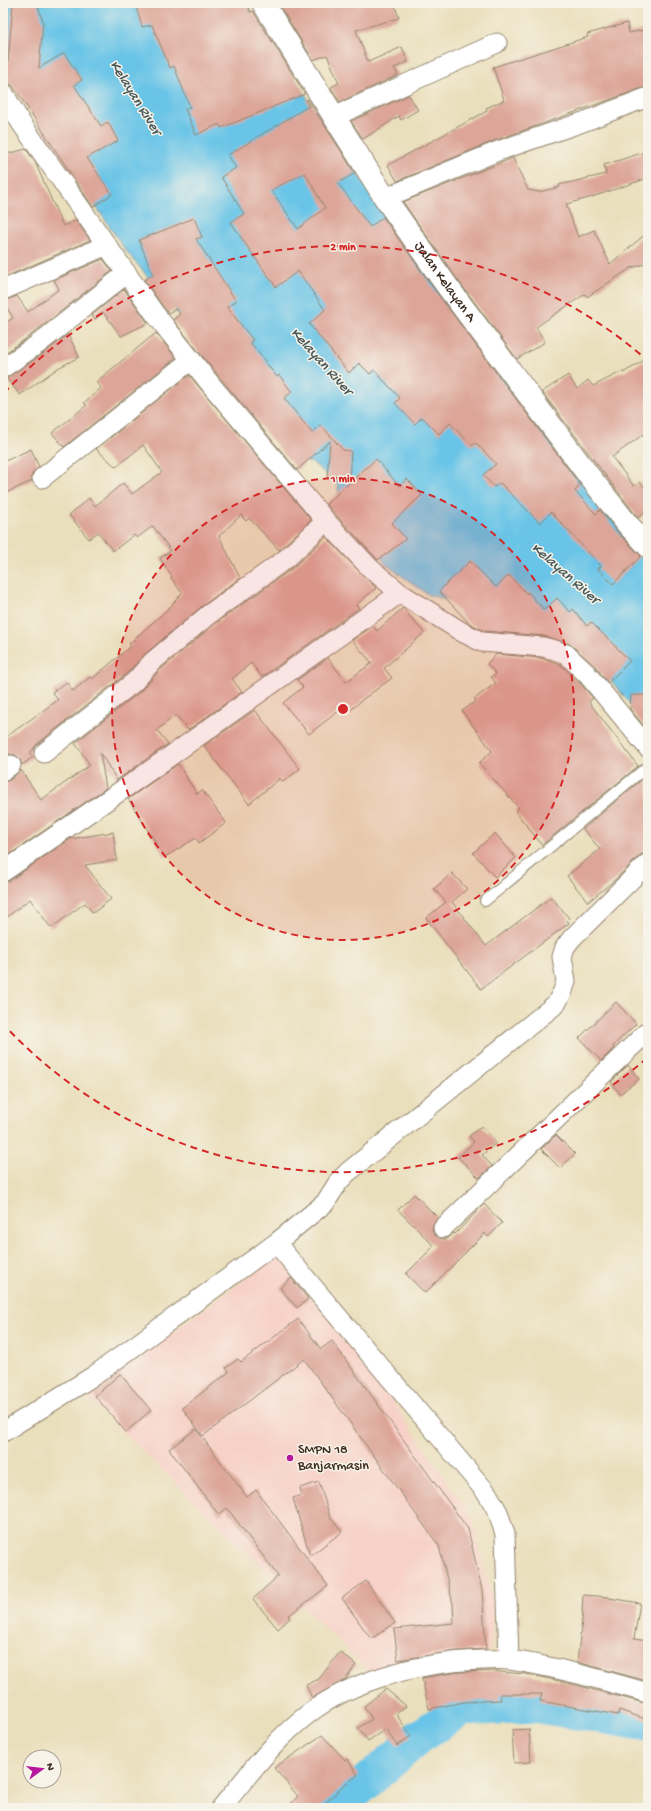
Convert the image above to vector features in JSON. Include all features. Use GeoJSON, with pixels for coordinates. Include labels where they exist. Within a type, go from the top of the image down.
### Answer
{"type":"FeatureCollection","features":[{"type":"Feature","properties":{"kind":"street","name":"Jalan Kelayan A"},"geometry":{"type":"LineString","coordinates":[[263,3],[385,198],[447,286],[589,476],[628,525],[648,546]]}},
{"type":"Feature","properties":{"kind":"street"},"geometry":{"type":"LineString","coordinates":[[333,117],[496,43]]}},
{"type":"Feature","properties":{"kind":"street"},"geometry":{"type":"LineString","coordinates":[[3,92],[21,123],[128,273],[155,314],[212,386],[326,521],[370,568],[400,593],[462,632],[482,642],[543,647],[566,654],[586,674],[648,748]]}},
{"type":"Feature","properties":{"kind":"street"},"geometry":{"type":"LineString","coordinates":[[385,198],[498,151],[583,122],[648,97]]}},
{"type":"Feature","properties":{"kind":"street"},"geometry":{"type":"LineString","coordinates":[[3,290],[107,245]]}},
{"type":"Feature","properties":{"kind":"street"},"geometry":{"type":"LineString","coordinates":[[3,368],[43,340],[128,273]]}},
{"type":"Feature","properties":{"kind":"street"},"geometry":{"type":"LineString","coordinates":[[42,478],[192,360]]}},
{"type":"Feature","properties":{"kind":"street"},"geometry":{"type":"LineString","coordinates":[[44,753],[134,682],[152,662],[208,615],[287,558],[326,521]]}},
{"type":"Feature","properties":{"kind":"street"},"geometry":{"type":"LineString","coordinates":[[3,872],[138,780],[400,593]]}},
{"type":"Feature","properties":{"kind":"street"},"geometry":{"type":"LineString","coordinates":[[3,1432],[95,1375],[276,1243],[325,1203],[339,1181],[348,1172],[556,1004],[561,996],[566,981],[562,956],[565,947],[572,938],[648,863]]}},
{"type":"Feature","properties":{"kind":"street"},"geometry":{"type":"LineString","coordinates":[[443,1228],[648,1031]]}},
{"type":"Feature","properties":{"kind":"street"},"geometry":{"type":"LineString","coordinates":[[276,1243],[487,1493],[498,1512],[505,1534],[509,1660]]}},
{"type":"Feature","properties":{"kind":"street"},"geometry":{"type":"LineString","coordinates":[[221,1808],[277,1741],[307,1714],[326,1702],[356,1688],[414,1669],[445,1662],[509,1660],[606,1680],[648,1693]]}},
{"type":"Feature","properties":{"kind":"lane"},"geometry":{"type":"LineString","coordinates":[[485,901],[648,766]]}},
{"type":"Feature","properties":{"kind":"shaded area","name":"SMPN 18 Banjarmasin"},"geometry":{"type":"Polygon","coordinates":[[[278,1255],[374,1374],[473,1520],[494,1609],[490,1651],[371,1673],[86,1396],[278,1255]]]}},
{"type":"Feature","properties":{"kind":"water","name":"Kelayan River"},"geometry":{"type":"Polygon","coordinates":[[[3,3],[246,3],[344,155],[454,312],[628,537],[648,557],[648,725],[579,642],[546,624],[429,595],[387,565],[340,510],[338,485],[313,463],[299,460],[124,248],[70,167],[12,62],[3,28],[3,3]]]}},
{"type":"Feature","properties":{"kind":"building"},"geometry":{"type":"Polygon","coordinates":[[[13,3],[37,3],[43,22],[39,68],[64,53],[82,80],[74,85],[101,126],[108,122],[118,141],[87,158],[112,194],[93,207],[13,86],[7,82],[9,81],[3,65],[8,63],[13,3]]]}},
{"type":"Feature","properties":{"kind":"building"},"geometry":{"type":"Polygon","coordinates":[[[135,3],[248,3],[250,12],[253,11],[305,94],[221,128],[219,124],[196,135],[185,109],[190,107],[174,66],[170,68],[152,25],[142,27],[135,3]]]}},
{"type":"Feature","properties":{"kind":"building"},"geometry":{"type":"Polygon","coordinates":[[[278,3],[394,3],[399,18],[356,30],[368,62],[402,47],[408,62],[394,68],[398,75],[340,102],[331,87],[339,83],[327,55],[313,60],[278,3]]]}},
{"type":"Feature","properties":{"kind":"building"},"geometry":{"type":"Polygon","coordinates":[[[627,23],[629,33],[648,29],[648,86],[494,141],[397,181],[388,165],[487,111],[486,108],[504,100],[493,67],[588,37],[587,34],[627,23]]]}},
{"type":"Feature","properties":{"kind":"building"},"geometry":{"type":"Polygon","coordinates":[[[409,95],[418,110],[401,120],[399,116],[363,139],[351,121],[409,95]]]}},
{"type":"Feature","properties":{"kind":"building"},"geometry":{"type":"Polygon","coordinates":[[[308,99],[355,173],[338,183],[370,227],[383,217],[437,293],[580,485],[575,491],[596,514],[600,510],[619,534],[641,556],[613,584],[598,569],[601,566],[551,512],[540,523],[500,483],[494,487],[483,475],[496,464],[476,443],[472,446],[450,423],[439,434],[422,417],[415,424],[395,403],[400,398],[374,370],[370,374],[359,363],[349,373],[309,324],[325,310],[298,271],[276,287],[231,222],[244,214],[221,177],[236,168],[228,155],[309,106],[306,100],[308,99]],[[305,173],[271,190],[298,229],[325,208],[305,173]]]}},
{"type":"Feature","properties":{"kind":"building"},"geometry":{"type":"Polygon","coordinates":[[[26,149],[35,162],[63,226],[76,220],[90,240],[3,278],[3,155],[26,149]]]}},
{"type":"Feature","properties":{"kind":"building"},"geometry":{"type":"Polygon","coordinates":[[[648,151],[648,178],[589,198],[566,204],[578,237],[594,230],[610,264],[648,232],[648,263],[631,268],[587,297],[585,294],[536,327],[545,342],[517,359],[457,279],[403,202],[513,158],[528,190],[539,192],[560,187],[559,185],[606,174],[604,165],[648,151]]]}},
{"type":"Feature","properties":{"kind":"building"},"geometry":{"type":"Polygon","coordinates":[[[194,218],[202,237],[196,239],[236,301],[227,307],[253,340],[250,342],[277,377],[279,375],[292,392],[284,398],[312,433],[321,425],[343,450],[351,451],[349,480],[327,478],[330,441],[297,470],[173,320],[180,314],[176,309],[168,313],[144,280],[153,275],[139,240],[194,218]]]}},
{"type":"Feature","properties":{"kind":"building"},"geometry":{"type":"Polygon","coordinates":[[[103,259],[112,271],[31,335],[4,354],[3,325],[13,318],[3,301],[17,296],[28,312],[59,289],[54,280],[103,259]]]}},
{"type":"Feature","properties":{"kind":"building"},"geometry":{"type":"Polygon","coordinates":[[[124,289],[148,323],[121,336],[103,312],[95,319],[92,315],[124,289]]]}},
{"type":"Feature","properties":{"kind":"building"},"geometry":{"type":"Polygon","coordinates":[[[156,333],[176,358],[64,447],[52,433],[87,405],[84,403],[101,388],[96,382],[156,333]]]}},
{"type":"Feature","properties":{"kind":"building"},"geometry":{"type":"Polygon","coordinates":[[[68,334],[79,357],[58,368],[20,395],[6,378],[44,353],[68,334]]]}},
{"type":"Feature","properties":{"kind":"building"},"geometry":{"type":"Polygon","coordinates":[[[643,361],[648,370],[648,431],[612,457],[634,486],[640,482],[648,492],[648,511],[638,518],[542,392],[568,375],[577,389],[588,380],[593,386],[623,371],[623,373],[643,361]]]}},
{"type":"Feature","properties":{"kind":"building"},"geometry":{"type":"Polygon","coordinates":[[[189,375],[311,520],[279,550],[249,518],[246,521],[241,515],[219,536],[240,578],[201,607],[145,654],[126,674],[37,744],[30,753],[33,757],[22,765],[20,759],[15,755],[9,754],[3,757],[3,739],[58,700],[52,692],[67,682],[73,691],[90,677],[92,679],[131,646],[129,644],[170,607],[182,593],[171,578],[172,577],[160,558],[171,551],[153,526],[137,538],[134,535],[113,551],[98,532],[89,539],[69,515],[89,498],[95,506],[123,483],[132,494],[162,472],[143,445],[116,467],[96,449],[189,375]]]}},
{"type":"Feature","properties":{"kind":"building"},"geometry":{"type":"Polygon","coordinates":[[[31,449],[39,467],[32,474],[32,481],[3,494],[3,462],[31,449]]]}},
{"type":"Feature","properties":{"kind":"building"},"geometry":{"type":"Polygon","coordinates":[[[376,459],[399,486],[407,479],[422,495],[392,523],[406,539],[378,560],[326,504],[376,459]]]}},
{"type":"Feature","properties":{"kind":"building"},"geometry":{"type":"Polygon","coordinates":[[[326,537],[376,588],[356,605],[359,608],[262,677],[251,663],[232,679],[242,692],[188,730],[176,715],[157,730],[168,744],[117,780],[100,753],[106,788],[3,859],[3,782],[10,780],[21,770],[41,800],[90,765],[75,743],[141,691],[160,670],[215,624],[294,567],[326,537]]]}},
{"type":"Feature","properties":{"kind":"building"},"geometry":{"type":"Polygon","coordinates":[[[470,561],[496,587],[509,575],[527,594],[528,592],[544,610],[557,598],[570,612],[573,609],[587,626],[591,622],[630,661],[608,683],[595,666],[570,644],[544,636],[485,631],[469,623],[439,591],[470,561]]]}},
{"type":"Feature","properties":{"kind":"building"},"geometry":{"type":"Polygon","coordinates":[[[403,608],[424,633],[384,668],[392,678],[363,699],[344,716],[340,710],[309,734],[283,703],[303,687],[297,680],[328,658],[346,682],[372,663],[352,640],[373,626],[377,631],[403,608]]]}},
{"type":"Feature","properties":{"kind":"building"},"geometry":{"type":"Polygon","coordinates":[[[496,654],[541,658],[560,664],[593,698],[589,702],[638,766],[542,845],[515,811],[519,808],[479,763],[492,751],[462,711],[476,701],[474,699],[496,683],[491,677],[496,674],[487,664],[496,654]]]}},
{"type":"Feature","properties":{"kind":"building"},"geometry":{"type":"Polygon","coordinates":[[[631,695],[648,695],[648,731],[630,709],[631,695]]]}},
{"type":"Feature","properties":{"kind":"building"},"geometry":{"type":"Polygon","coordinates":[[[255,710],[300,769],[283,782],[280,778],[249,804],[204,746],[255,710]]]}},
{"type":"Feature","properties":{"kind":"building"},"geometry":{"type":"Polygon","coordinates":[[[178,764],[197,794],[202,790],[226,823],[199,843],[196,838],[165,857],[128,799],[178,764]]]}},
{"type":"Feature","properties":{"kind":"building"},"geometry":{"type":"Polygon","coordinates":[[[646,776],[648,780],[648,852],[640,855],[617,878],[588,902],[567,876],[600,849],[583,829],[646,776]]]}},
{"type":"Feature","properties":{"kind":"building"},"geometry":{"type":"Polygon","coordinates":[[[113,832],[117,860],[85,865],[111,899],[93,913],[85,903],[51,928],[30,899],[3,920],[3,883],[9,881],[70,839],[113,832]]]}},
{"type":"Feature","properties":{"kind":"building"},"geometry":{"type":"Polygon","coordinates":[[[495,833],[516,858],[495,877],[473,853],[495,833]]]}},
{"type":"Feature","properties":{"kind":"building"},"geometry":{"type":"Polygon","coordinates":[[[452,873],[467,889],[452,902],[486,946],[551,897],[569,918],[567,920],[569,923],[481,989],[426,918],[446,902],[434,889],[452,873]]]}},
{"type":"Feature","properties":{"kind":"building"},"geometry":{"type":"Polygon","coordinates":[[[616,1002],[636,1024],[616,1043],[613,1047],[614,1048],[601,1061],[579,1038],[616,1002]]]}},
{"type":"Feature","properties":{"kind":"building"},"geometry":{"type":"Polygon","coordinates":[[[628,1065],[639,1079],[620,1094],[611,1082],[628,1065]]]}},
{"type":"Feature","properties":{"kind":"building"},"geometry":{"type":"Polygon","coordinates":[[[482,1126],[496,1143],[482,1155],[492,1166],[479,1178],[458,1157],[474,1142],[469,1136],[482,1126]]]}},
{"type":"Feature","properties":{"kind":"building"},"geometry":{"type":"Polygon","coordinates":[[[556,1135],[575,1154],[560,1168],[541,1149],[556,1135]]]}},
{"type":"Feature","properties":{"kind":"building"},"geometry":{"type":"Polygon","coordinates":[[[414,1194],[438,1218],[433,1225],[432,1230],[435,1235],[440,1238],[446,1239],[453,1233],[455,1234],[484,1204],[502,1223],[488,1237],[485,1233],[425,1293],[406,1274],[434,1246],[398,1210],[414,1194]]]}},
{"type":"Feature","properties":{"kind":"building"},"geometry":{"type":"Polygon","coordinates":[[[291,1278],[308,1299],[297,1308],[280,1288],[291,1278]]]}},
{"type":"Feature","properties":{"kind":"building"},"geometry":{"type":"Polygon","coordinates":[[[298,1319],[321,1349],[332,1341],[468,1529],[482,1590],[486,1649],[457,1651],[398,1660],[394,1629],[454,1623],[453,1604],[439,1546],[304,1359],[203,1436],[182,1408],[229,1372],[226,1368],[238,1359],[241,1362],[298,1319]]]}},
{"type":"Feature","properties":{"kind":"building"},"geometry":{"type":"Polygon","coordinates":[[[120,1374],[151,1410],[126,1432],[95,1396],[120,1374]]]}},
{"type":"Feature","properties":{"kind":"building"},"geometry":{"type":"Polygon","coordinates":[[[196,1429],[247,1497],[256,1490],[328,1586],[288,1616],[290,1618],[278,1629],[253,1599],[278,1576],[227,1508],[219,1515],[169,1449],[196,1429]]]}},
{"type":"Feature","properties":{"kind":"building"},"geometry":{"type":"Polygon","coordinates":[[[319,1482],[330,1517],[342,1532],[310,1556],[293,1498],[302,1495],[300,1488],[319,1482]]]}},
{"type":"Feature","properties":{"kind":"building"},"geometry":{"type":"Polygon","coordinates":[[[366,1581],[395,1623],[371,1639],[342,1598],[366,1581]]]}},
{"type":"Feature","properties":{"kind":"building"},"geometry":{"type":"Polygon","coordinates":[[[583,1595],[609,1597],[640,1603],[634,1639],[648,1641],[647,1681],[577,1662],[583,1612],[583,1595]]]}},
{"type":"Feature","properties":{"kind":"building"},"geometry":{"type":"Polygon","coordinates":[[[340,1652],[356,1665],[345,1680],[312,1698],[306,1685],[319,1679],[340,1652]]]}},
{"type":"Feature","properties":{"kind":"building"},"geometry":{"type":"Polygon","coordinates":[[[499,1671],[526,1674],[560,1681],[648,1704],[648,1720],[619,1710],[618,1715],[540,1701],[542,1694],[500,1694],[501,1700],[464,1702],[429,1709],[422,1678],[459,1672],[499,1671]]]}},
{"type":"Feature","properties":{"kind":"building"},"geometry":{"type":"Polygon","coordinates":[[[386,1689],[406,1706],[396,1714],[411,1736],[397,1746],[386,1729],[368,1741],[358,1728],[372,1719],[364,1706],[386,1689]]]}},
{"type":"Feature","properties":{"kind":"building"},"geometry":{"type":"Polygon","coordinates":[[[529,1729],[531,1762],[514,1763],[512,1730],[529,1729]]]}},
{"type":"Feature","properties":{"kind":"building"},"geometry":{"type":"Polygon","coordinates":[[[322,1735],[345,1760],[347,1759],[358,1775],[344,1785],[320,1808],[287,1808],[298,1796],[274,1768],[322,1735]]]}},
{"type":"Feature","properties":{"kind":"waterway"},"geometry":{"type":"LineString","coordinates":[[337,1808],[419,1737],[461,1709],[534,1705],[648,1724]]}},
{"type":"Feature","properties":{"kind":"place","name":"SMPN 18 Banjarmasin"},"geometry":{"type":"Point","coordinates":[290,1458]}}]}
